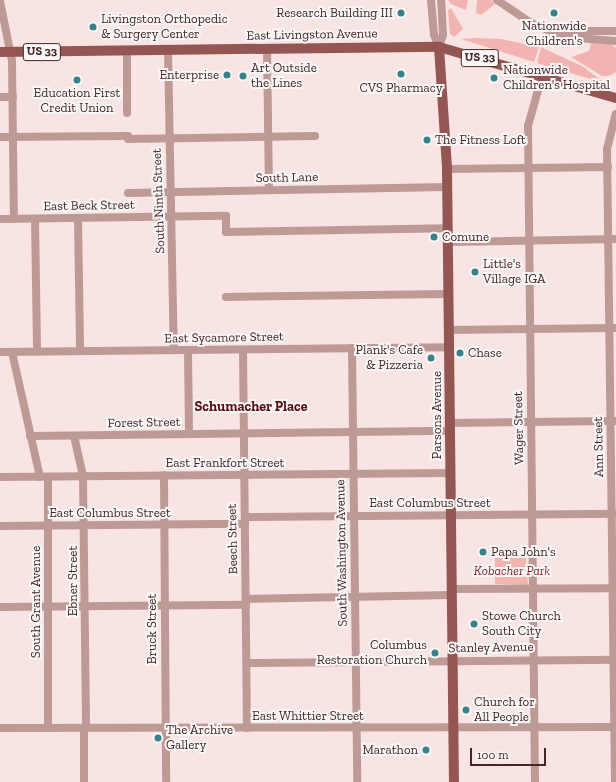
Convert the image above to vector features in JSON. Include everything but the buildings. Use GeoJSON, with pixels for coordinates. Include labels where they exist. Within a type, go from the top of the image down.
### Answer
{"type":"FeatureCollection","features":[{"type":"Feature","properties":{"kind":"main road","name":"East Livingston Avenue"},"geometry":{"type":"LineString","coordinates":[[0,52],[439,47],[616,98]]}},
{"type":"Feature","properties":{"kind":"main road","name":"Parsons Avenue"},"geometry":{"type":"LineString","coordinates":[[439,47],[447,169],[454,782]]}},
{"type":"Feature","properties":{"kind":"street","name":"Parsons Avenue"},"geometry":{"type":"LineString","coordinates":[[431,0],[434,35],[439,47]]}},
{"type":"Feature","properties":{"kind":"street","name":"Parsons Avenue"},"geometry":{"type":"LineString","coordinates":[[439,47],[444,35],[441,0]]}},
{"type":"Feature","properties":{"kind":"street"},"geometry":{"type":"LineString","coordinates":[[497,0],[531,23],[573,39],[616,40],[616,35]]}},
{"type":"Feature","properties":{"kind":"street"},"geometry":{"type":"LineString","coordinates":[[503,0],[508,8]]}},
{"type":"Feature","properties":{"kind":"street"},"geometry":{"type":"LineString","coordinates":[[0,1],[11,52],[14,219]]}},
{"type":"Feature","properties":{"kind":"street"},"geometry":{"type":"LineString","coordinates":[[562,35],[567,31],[616,31]]}},
{"type":"Feature","properties":{"kind":"street"},"geometry":{"type":"LineString","coordinates":[[267,48],[269,190]]}},
{"type":"Feature","properties":{"kind":"street","name":"South Ninth Street"},"geometry":{"type":"LineString","coordinates":[[168,50],[171,192],[173,217],[174,350]]}},
{"type":"Feature","properties":{"kind":"street"},"geometry":{"type":"LineString","coordinates":[[127,51],[127,113]]}},
{"type":"Feature","properties":{"kind":"street","name":"Wager Street"},"geometry":{"type":"LineString","coordinates":[[535,782],[528,168],[529,117],[542,76]]}},
{"type":"Feature","properties":{"kind":"street"},"geometry":{"type":"LineString","coordinates":[[0,97],[13,97]]}},
{"type":"Feature","properties":{"kind":"street","name":"Ann Street"},"geometry":{"type":"LineString","coordinates":[[615,782],[612,239],[607,145],[616,114]]}},
{"type":"Feature","properties":{"kind":"street"},"geometry":{"type":"LineString","coordinates":[[0,137],[170,138],[315,136]]}},
{"type":"Feature","properties":{"kind":"street"},"geometry":{"type":"LineString","coordinates":[[447,169],[608,167]]}},
{"type":"Feature","properties":{"kind":"street","name":"South Lane"},"geometry":{"type":"LineString","coordinates":[[128,193],[447,187]]}},
{"type":"Feature","properties":{"kind":"street","name":"East Beck Street"},"geometry":{"type":"LineString","coordinates":[[0,219],[226,216],[226,232],[447,228]]}},
{"type":"Feature","properties":{"kind":"street"},"geometry":{"type":"LineString","coordinates":[[78,218],[80,350]]}},
{"type":"Feature","properties":{"kind":"street"},"geometry":{"type":"LineString","coordinates":[[35,219],[37,351]]}},
{"type":"Feature","properties":{"kind":"street"},"geometry":{"type":"LineString","coordinates":[[448,242],[612,239]]}},
{"type":"Feature","properties":{"kind":"street"},"geometry":{"type":"LineString","coordinates":[[226,297],[448,294]]}},
{"type":"Feature","properties":{"kind":"street"},"geometry":{"type":"LineString","coordinates":[[449,330],[613,328]]}},
{"type":"Feature","properties":{"kind":"street","name":"East Sycamore Street"},"geometry":{"type":"LineString","coordinates":[[0,352],[449,347]]}},
{"type":"Feature","properties":{"kind":"street","name":"South Washington Avenue"},"geometry":{"type":"LineString","coordinates":[[352,348],[357,782]]}},
{"type":"Feature","properties":{"kind":"street"},"geometry":{"type":"LineString","coordinates":[[188,350],[189,434]]}},
{"type":"Feature","properties":{"kind":"street","name":"Beech Street"},"geometry":{"type":"LineString","coordinates":[[243,350],[247,728]]}},
{"type":"Feature","properties":{"kind":"street","name":"South Grant Avenue"},"geometry":{"type":"LineString","coordinates":[[12,352],[30,436],[44,477],[48,526],[48,728]]}},
{"type":"Feature","properties":{"kind":"street","name":"Forest Street"},"geometry":{"type":"LineString","coordinates":[[30,436],[353,432],[531,422],[613,421]]}},
{"type":"Feature","properties":{"kind":"street","name":"Ebner Street"},"geometry":{"type":"LineString","coordinates":[[74,436],[83,476],[85,526],[84,782]]}},
{"type":"Feature","properties":{"kind":"street","name":"East Frankfort Street"},"geometry":{"type":"LineString","coordinates":[[0,477],[450,472]]}},
{"type":"Feature","properties":{"kind":"street","name":"Bruck Street"},"geometry":{"type":"LineString","coordinates":[[164,475],[166,782]]}},
{"type":"Feature","properties":{"kind":"street","name":"East Columbus Street"},"geometry":{"type":"LineString","coordinates":[[0,526],[164,525],[354,516],[614,514]]}},
{"type":"Feature","properties":{"kind":"street"},"geometry":{"type":"LineString","coordinates":[[0,607],[164,606],[533,588],[614,588]]}},
{"type":"Feature","properties":{"kind":"street","name":"Stanley Avenue"},"geometry":{"type":"LineString","coordinates":[[247,663],[452,660],[615,660]]}},
{"type":"Feature","properties":{"kind":"street","name":"East Whittier Street"},"geometry":{"type":"LineString","coordinates":[[0,728],[615,727]]}},
{"type":"Feature","properties":{"kind":"green space"},"geometry":{"type":"Polygon","coordinates":[[[448,0],[468,0],[466,10],[451,4],[448,0]]]}},
{"type":"Feature","properties":{"kind":"green space"},"geometry":{"type":"Polygon","coordinates":[[[477,0],[491,0],[495,4],[481,15],[476,13],[477,0]]]}},
{"type":"Feature","properties":{"kind":"green space"},"geometry":{"type":"Polygon","coordinates":[[[451,8],[463,29],[454,37],[450,34],[448,10],[451,8]]]}},
{"type":"Feature","properties":{"kind":"green space"},"geometry":{"type":"Polygon","coordinates":[[[461,39],[501,39],[539,47],[534,62],[461,39]]]}},
{"type":"Feature","properties":{"kind":"green space"},"geometry":{"type":"Polygon","coordinates":[[[591,43],[611,44],[616,48],[616,72],[609,76],[602,76],[571,57],[589,51],[591,43]]]}},
{"type":"Feature","properties":{"kind":"green space"},"geometry":{"type":"Polygon","coordinates":[[[541,47],[584,67],[604,83],[537,63],[541,47]]]}},
{"type":"Feature","properties":{"kind":"green space","name":"Kobacher Park"},"geometry":{"type":"Polygon","coordinates":[[[495,558],[526,558],[528,585],[495,584],[495,558]]]}},
{"type":"Feature","properties":{"kind":"place","name":"Research Building III"},"geometry":{"type":"Point","coordinates":[401,13]}},
{"type":"Feature","properties":{"kind":"place","name":"Nationwide Children's"},"geometry":{"type":"Point","coordinates":[554,13]}},
{"type":"Feature","properties":{"kind":"place","name":"Livingston Orthopedic & Surgery Center"},"geometry":{"type":"Point","coordinates":[93,27]}},
{"type":"Feature","properties":{"kind":"place","name":"CVS Pharmacy"},"geometry":{"type":"Point","coordinates":[401,74]}},
{"type":"Feature","properties":{"kind":"place","name":"Enterprise"},"geometry":{"type":"Point","coordinates":[227,75]}},
{"type":"Feature","properties":{"kind":"place","name":"Art Outside the Lines"},"geometry":{"type":"Point","coordinates":[243,76]}},
{"type":"Feature","properties":{"kind":"place","name":"Nationwide Children's Hospital"},"geometry":{"type":"Point","coordinates":[494,78]}},
{"type":"Feature","properties":{"kind":"place","name":"Education First Credit Union"},"geometry":{"type":"Point","coordinates":[77,80]}},
{"type":"Feature","properties":{"kind":"place","name":"The Fitness Loft"},"geometry":{"type":"Point","coordinates":[427,140]}},
{"type":"Feature","properties":{"kind":"place","name":"Comune"},"geometry":{"type":"Point","coordinates":[434,237]}},
{"type":"Feature","properties":{"kind":"place","name":"Little's Village IGA"},"geometry":{"type":"Point","coordinates":[475,272]}},
{"type":"Feature","properties":{"kind":"place","name":"Chase"},"geometry":{"type":"Point","coordinates":[460,353]}},
{"type":"Feature","properties":{"kind":"place","name":"Plank's Cafe & Pizzeria"},"geometry":{"type":"Point","coordinates":[431,358]}},
{"type":"Feature","properties":{"kind":"place","name":"Papa John's"},"geometry":{"type":"Point","coordinates":[483,552]}},
{"type":"Feature","properties":{"kind":"place","name":"Stowe Church South City"},"geometry":{"type":"Point","coordinates":[474,624]}},
{"type":"Feature","properties":{"kind":"place","name":"Columbus Restoration Church"},"geometry":{"type":"Point","coordinates":[435,653]}},
{"type":"Feature","properties":{"kind":"place","name":"Church for All People"},"geometry":{"type":"Point","coordinates":[466,710]}},
{"type":"Feature","properties":{"kind":"place","name":"The Archive Gallery"},"geometry":{"type":"Point","coordinates":[158,738]}},
{"type":"Feature","properties":{"kind":"place","name":"Marathon"},"geometry":{"type":"Point","coordinates":[426,750]}},
{"type":"Feature","properties":{"kind":"district","name":"Schumacher Place"},"geometry":{"type":"Point","coordinates":[251,407]}}]}
